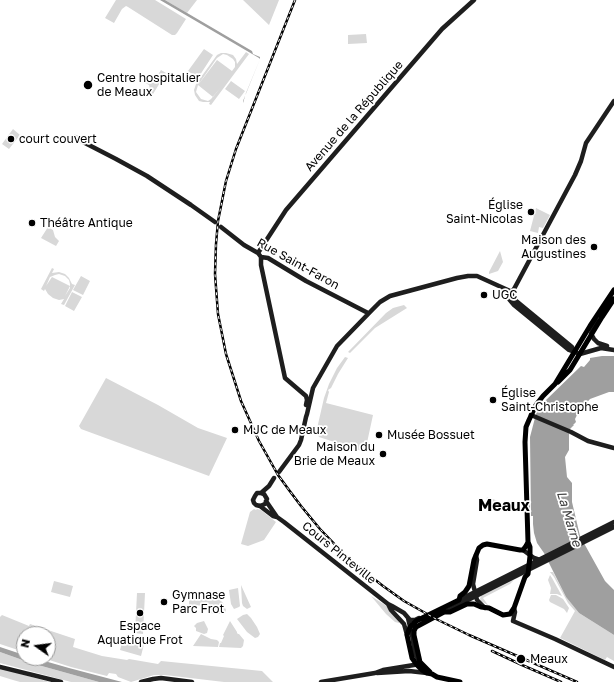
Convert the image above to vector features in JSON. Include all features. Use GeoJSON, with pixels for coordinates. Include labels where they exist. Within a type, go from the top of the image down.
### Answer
{"type":"FeatureCollection","features":[{"type":"Feature","properties":{"kind":"main road","name":"Avenue de la République"},"geometry":{"type":"LineString","coordinates":[[260,255],[286,210],[442,29],[474,0]]}},
{"type":"Feature","properties":{"kind":"main road"},"geometry":{"type":"LineString","coordinates":[[614,101],[586,143],[575,175],[510,294],[509,299],[569,350],[577,353],[586,353],[601,348],[614,349]]}},
{"type":"Feature","properties":{"kind":"main road"},"geometry":{"type":"LineString","coordinates":[[75,137],[147,176],[215,222]]}},
{"type":"Feature","properties":{"kind":"main road","name":"Rue Saint-Faron"},"geometry":{"type":"LineString","coordinates":[[221,227],[244,245],[260,255],[368,313]]}},
{"type":"Feature","properties":{"kind":"main road"},"geometry":{"type":"LineString","coordinates":[[260,255],[285,378],[306,396],[306,417]]}},
{"type":"Feature","properties":{"kind":"main road"},"geometry":{"type":"LineString","coordinates":[[279,472],[300,443],[313,388],[335,349],[338,344],[380,302],[395,294],[457,278],[473,276],[508,290],[510,294]]}},
{"type":"Feature","properties":{"kind":"main road"},"geometry":{"type":"LineString","coordinates":[[555,384],[560,381],[570,370],[577,353],[602,308],[614,290]]}},
{"type":"Feature","properties":{"kind":"main road"},"geometry":{"type":"LineString","coordinates":[[408,618],[410,620],[415,620],[438,608],[450,612],[467,604],[475,604],[506,615],[510,614],[514,608],[529,570],[530,556],[530,547],[528,542],[525,442],[526,427],[533,416],[536,405],[540,399],[555,384],[614,299]]}},
{"type":"Feature","properties":{"kind":"main road"},"geometry":{"type":"LineString","coordinates":[[602,308],[601,313],[593,326],[591,334],[601,345],[614,349]]}},
{"type":"Feature","properties":{"kind":"main road"},"geometry":{"type":"LineString","coordinates":[[533,416],[588,441],[614,448]]}},
{"type":"Feature","properties":{"kind":"main road"},"geometry":{"type":"LineString","coordinates":[[269,486],[263,505],[256,505],[253,500],[256,494],[261,493],[269,486],[274,478]]}},
{"type":"Feature","properties":{"kind":"main road"},"geometry":{"type":"LineString","coordinates":[[261,493],[264,494],[266,499]]}},
{"type":"Feature","properties":{"kind":"main road","name":"Cours Pinteville"},"geometry":{"type":"LineString","coordinates":[[266,499],[277,517]]}},
{"type":"Feature","properties":{"kind":"main road","name":"Cours Pinteville"},"geometry":{"type":"LineString","coordinates":[[260,506],[273,516],[277,517],[389,606],[413,628]]}},
{"type":"Feature","properties":{"kind":"main road"},"geometry":{"type":"LineString","coordinates":[[443,610],[529,570],[541,561],[614,522]]}},
{"type":"Feature","properties":{"kind":"main road"},"geometry":{"type":"LineString","coordinates":[[582,540],[614,527]]}},
{"type":"Feature","properties":{"kind":"main road"},"geometry":{"type":"LineString","coordinates":[[523,550],[528,542]]}},
{"type":"Feature","properties":{"kind":"main road"},"geometry":{"type":"LineString","coordinates":[[459,600],[460,596],[466,592],[469,586],[474,560],[479,548],[482,545],[487,544],[523,550],[530,556],[541,561]]}},
{"type":"Feature","properties":{"kind":"main road"},"geometry":{"type":"LineString","coordinates":[[476,555],[477,560],[473,584],[478,602],[485,608]]}},
{"type":"Feature","properties":{"kind":"main road"},"geometry":{"type":"LineString","coordinates":[[429,674],[412,658],[407,634],[413,628],[459,600],[475,594]]}},
{"type":"Feature","properties":{"kind":"main road","name":"Cours Pinteville"},"geometry":{"type":"LineString","coordinates":[[389,606],[392,606],[404,613],[408,618]]}},
{"type":"Feature","properties":{"kind":"main road","name":"Cours Pinteville"},"geometry":{"type":"LineString","coordinates":[[389,606],[404,624],[407,634]]}},
{"type":"Feature","properties":{"kind":"main road"},"geometry":{"type":"LineString","coordinates":[[514,608],[515,612],[513,621],[614,667]]}},
{"type":"Feature","properties":{"kind":"main road"},"geometry":{"type":"LineString","coordinates":[[408,618],[413,628],[419,665]]}},
{"type":"Feature","properties":{"kind":"main road"},"geometry":{"type":"LineString","coordinates":[[405,666],[412,658]]}},
{"type":"Feature","properties":{"kind":"main road"},"geometry":{"type":"LineString","coordinates":[[375,673],[405,666],[419,665]]}},
{"type":"Feature","properties":{"kind":"main road"},"geometry":{"type":"LineString","coordinates":[[409,671],[412,671],[419,665]]}},
{"type":"Feature","properties":{"kind":"main road"},"geometry":{"type":"LineString","coordinates":[[0,667],[61,682]]}},
{"type":"Feature","properties":{"kind":"main road"},"geometry":{"type":"LineString","coordinates":[[321,682],[375,673],[409,671],[429,674],[460,682]]}},
{"type":"Feature","properties":{"kind":"main road"},"geometry":{"type":"LineString","coordinates":[[141,682],[161,678],[192,682]]}},
{"type":"Feature","properties":{"kind":"shaded area"},"geometry":{"type":"Polygon","coordinates":[[[116,0],[155,0],[186,19],[177,33],[172,35],[126,6],[122,9],[114,23],[105,18],[116,0]]]}},
{"type":"Feature","properties":{"kind":"shaded area"},"geometry":{"type":"Polygon","coordinates":[[[165,0],[197,0],[187,13],[165,0]]]}},
{"type":"Feature","properties":{"kind":"shaded area"},"geometry":{"type":"Polygon","coordinates":[[[243,0],[279,0],[269,25],[243,0]]]}},
{"type":"Feature","properties":{"kind":"shaded area"},"geometry":{"type":"Polygon","coordinates":[[[366,34],[367,43],[348,44],[348,35],[366,34]]]}},
{"type":"Feature","properties":{"kind":"shaded area"},"geometry":{"type":"Polygon","coordinates":[[[204,49],[213,55],[198,78],[188,71],[204,49]]]}},
{"type":"Feature","properties":{"kind":"shaded area"},"geometry":{"type":"Polygon","coordinates":[[[246,52],[249,54],[211,105],[209,104],[210,102],[199,101],[194,90],[196,84],[217,55],[226,53],[233,55],[237,64],[246,52]],[[223,54],[217,58],[198,85],[217,60],[232,71],[235,67],[235,62],[233,59],[227,55],[223,54]],[[198,85],[196,92],[201,99],[208,101],[213,97],[198,85]]]}},
{"type":"Feature","properties":{"kind":"shaded area"},"geometry":{"type":"Polygon","coordinates":[[[161,70],[166,73],[153,94],[151,94],[149,85],[138,79],[141,75],[153,83],[161,70]]]}},
{"type":"Feature","properties":{"kind":"shaded area"},"geometry":{"type":"Polygon","coordinates":[[[231,81],[245,91],[239,99],[225,89],[231,81]]]}},
{"type":"Feature","properties":{"kind":"shaded area","name":"court couvert"},"geometry":{"type":"Polygon","coordinates":[[[13,129],[20,135],[9,149],[2,144],[13,129]]]}},
{"type":"Feature","properties":{"kind":"shaded area"},"geometry":{"type":"Polygon","coordinates":[[[536,208],[550,215],[543,228],[539,227],[538,233],[530,231],[536,208]]]}},
{"type":"Feature","properties":{"kind":"shaded area"},"geometry":{"type":"Polygon","coordinates":[[[48,227],[53,230],[55,237],[59,241],[56,246],[41,238],[48,227]]]}},
{"type":"Feature","properties":{"kind":"shaded area"},"geometry":{"type":"Polygon","coordinates":[[[500,251],[503,262],[498,271],[489,274],[489,272],[500,251]]]}},
{"type":"Feature","properties":{"kind":"shaded area"},"geometry":{"type":"Polygon","coordinates":[[[52,268],[54,269],[52,273],[59,272],[65,274],[72,284],[75,285],[64,305],[61,304],[64,299],[59,300],[53,298],[45,289],[44,291],[41,289],[52,268]],[[59,274],[50,277],[46,286],[52,277],[70,286],[69,280],[65,276],[59,274]]]}},
{"type":"Feature","properties":{"kind":"shaded area"},"geometry":{"type":"Polygon","coordinates":[[[81,276],[90,281],[83,295],[73,290],[81,276]]]}},
{"type":"Feature","properties":{"kind":"shaded area"},"geometry":{"type":"Polygon","coordinates":[[[72,292],[82,297],[74,311],[65,306],[72,292]]]}},
{"type":"Feature","properties":{"kind":"shaded area"},"geometry":{"type":"Polygon","coordinates":[[[404,305],[407,308],[375,328],[350,353],[348,352],[386,313],[393,308],[404,305]]]}},
{"type":"Feature","properties":{"kind":"shaded area"},"geometry":{"type":"Polygon","coordinates":[[[345,357],[348,358],[331,388],[328,390],[329,392],[326,403],[373,415],[365,452],[319,437],[316,433],[324,398],[329,384],[337,368],[345,357]]]}},
{"type":"Feature","properties":{"kind":"shaded area"},"geometry":{"type":"Polygon","coordinates":[[[106,378],[198,428],[227,438],[209,476],[81,429],[79,426],[106,378]]]}},
{"type":"Feature","properties":{"kind":"shaded area"},"geometry":{"type":"Polygon","coordinates":[[[487,497],[518,508],[517,512],[486,502],[487,497]]]}},
{"type":"Feature","properties":{"kind":"shaded area"},"geometry":{"type":"Polygon","coordinates":[[[254,509],[261,510],[276,522],[264,540],[248,546],[241,544],[250,512],[254,509]]]}},
{"type":"Feature","properties":{"kind":"shaded area"},"geometry":{"type":"Polygon","coordinates":[[[550,572],[553,572],[566,597],[579,613],[614,635],[614,661],[607,657],[605,660],[560,638],[575,611],[568,603],[550,572]]]}},
{"type":"Feature","properties":{"kind":"shaded area"},"geometry":{"type":"Polygon","coordinates":[[[550,575],[562,596],[550,594],[551,588],[548,580],[550,575]]]}},
{"type":"Feature","properties":{"kind":"shaded area"},"geometry":{"type":"Polygon","coordinates":[[[514,580],[510,584],[483,598],[488,605],[493,607],[492,608],[481,601],[481,596],[514,580]]]}},
{"type":"Feature","properties":{"kind":"shaded area"},"geometry":{"type":"Polygon","coordinates":[[[54,581],[73,586],[70,597],[51,592],[54,581]]]}},
{"type":"Feature","properties":{"kind":"shaded area"},"geometry":{"type":"Polygon","coordinates":[[[241,585],[251,607],[247,609],[242,603],[241,585]]]}},
{"type":"Feature","properties":{"kind":"shaded area"},"geometry":{"type":"Polygon","coordinates":[[[238,588],[240,606],[234,609],[231,604],[229,590],[238,588]]]}},
{"type":"Feature","properties":{"kind":"shaded area"},"geometry":{"type":"Polygon","coordinates":[[[193,592],[219,599],[223,603],[226,610],[225,613],[210,613],[206,610],[206,606],[194,605],[194,612],[189,612],[189,595],[192,595],[193,592]]]}},
{"type":"Feature","properties":{"kind":"shaded area","name":"Espace Aquatique Frot"},"geometry":{"type":"Polygon","coordinates":[[[137,593],[145,593],[143,634],[135,633],[137,593]]]}},
{"type":"Feature","properties":{"kind":"shaded area"},"geometry":{"type":"Polygon","coordinates":[[[551,595],[556,595],[563,599],[569,608],[567,613],[564,609],[550,602],[549,600],[551,595]]]}},
{"type":"Feature","properties":{"kind":"shaded area"},"geometry":{"type":"Polygon","coordinates":[[[371,596],[385,605],[393,613],[399,623],[395,622],[386,614],[371,596]]]}},
{"type":"Feature","properties":{"kind":"shaded area"},"geometry":{"type":"Polygon","coordinates":[[[247,614],[257,627],[260,634],[258,637],[255,638],[247,632],[237,619],[247,614]]]}},
{"type":"Feature","properties":{"kind":"shaded area"},"geometry":{"type":"Polygon","coordinates":[[[2,615],[29,626],[16,626],[16,649],[0,644],[0,617],[2,615]]]}},
{"type":"Feature","properties":{"kind":"shaded area"},"geometry":{"type":"Polygon","coordinates":[[[204,621],[208,629],[207,633],[204,634],[196,631],[194,626],[197,623],[204,621]]]}},
{"type":"Feature","properties":{"kind":"shaded area"},"geometry":{"type":"Polygon","coordinates":[[[230,621],[237,633],[244,640],[241,648],[219,647],[230,621]]]}},
{"type":"Feature","properties":{"kind":"shaded area"},"geometry":{"type":"Polygon","coordinates":[[[56,633],[75,639],[73,647],[102,656],[158,664],[161,661],[262,671],[273,682],[224,682],[154,675],[131,682],[118,677],[116,674],[109,673],[107,676],[56,662],[56,633]]]}},
{"type":"Feature","properties":{"kind":"shaded area"},"geometry":{"type":"Polygon","coordinates":[[[201,634],[217,640],[219,642],[218,647],[193,646],[201,634]]]}},
{"type":"Feature","properties":{"kind":"shaded area"},"geometry":{"type":"Polygon","coordinates":[[[123,638],[144,644],[141,656],[120,650],[123,638]]]}},
{"type":"Feature","properties":{"kind":"shaded area"},"geometry":{"type":"Polygon","coordinates":[[[0,652],[16,658],[16,666],[42,666],[99,682],[71,682],[0,663],[0,652]]]}},
{"type":"Feature","properties":{"kind":"shaded area"},"geometry":{"type":"Polygon","coordinates":[[[0,668],[50,682],[20,682],[0,676],[0,668]]]}},
{"type":"Feature","properties":{"kind":"water"},"geometry":{"type":"Polygon","coordinates":[[[160,0],[165,0],[252,51],[253,54],[260,57],[260,59],[259,58],[160,0]]]}},
{"type":"Feature","properties":{"kind":"water","name":"La Marne"},"geometry":{"type":"Polygon","coordinates":[[[614,356],[614,392],[609,392],[590,399],[582,408],[575,419],[576,422],[570,429],[569,450],[565,457],[567,477],[572,483],[572,502],[580,536],[605,581],[614,590],[614,635],[579,613],[566,597],[544,553],[537,543],[534,533],[533,516],[531,516],[530,437],[536,414],[545,401],[581,366],[584,367],[590,358],[614,356]]]}},
{"type":"Feature","properties":{"kind":"water"},"geometry":{"type":"Polygon","coordinates":[[[0,647],[16,652],[16,658],[0,652],[0,647]]]}},
{"type":"Feature","properties":{"kind":"water"},"geometry":{"type":"Polygon","coordinates":[[[56,664],[122,682],[99,682],[42,666],[56,666],[56,664]]]}},
{"type":"Feature","properties":{"kind":"railway"},"geometry":{"type":"LineString","coordinates":[[295,0],[236,149],[226,181],[218,221],[215,274],[218,314],[226,354],[241,401],[259,441],[278,475],[320,529],[359,567],[404,601],[436,619],[577,682]]}},
{"type":"Feature","properties":{"kind":"railway"},"geometry":{"type":"LineString","coordinates":[[492,651],[561,682]]}},
{"type":"Feature","properties":{"kind":"place","name":"Centre hospitalier de Meaux"},"geometry":{"type":"Point","coordinates":[88,85]}},
{"type":"Feature","properties":{"kind":"place","name":"court couvert"},"geometry":{"type":"Point","coordinates":[11,139]}},
{"type":"Feature","properties":{"kind":"place","name":"Église Saint-Nicolas"},"geometry":{"type":"Point","coordinates":[531,212]}},
{"type":"Feature","properties":{"kind":"place","name":"Théâtre Antique"},"geometry":{"type":"Point","coordinates":[32,223]}},
{"type":"Feature","properties":{"kind":"place","name":"Maison des Augustines"},"geometry":{"type":"Point","coordinates":[594,247]}},
{"type":"Feature","properties":{"kind":"place","name":"UGC"},"geometry":{"type":"Point","coordinates":[484,295]}},
{"type":"Feature","properties":{"kind":"place","name":"Église Saint-Christophe"},"geometry":{"type":"Point","coordinates":[493,400]}},
{"type":"Feature","properties":{"kind":"place","name":"MJC de Meaux"},"geometry":{"type":"Point","coordinates":[235,430]}},
{"type":"Feature","properties":{"kind":"place","name":"Musée Bossuet"},"geometry":{"type":"Point","coordinates":[379,435]}},
{"type":"Feature","properties":{"kind":"place","name":"Maison du Brie de Meaux"},"geometry":{"type":"Point","coordinates":[383,454]}},
{"type":"Feature","properties":{"kind":"place","name":"Gymnase Parc Frot"},"geometry":{"type":"Point","coordinates":[164,602]}},
{"type":"Feature","properties":{"kind":"place","name":"Espace Aquatique Frot"},"geometry":{"type":"Point","coordinates":[140,613]}},
{"type":"Feature","properties":{"kind":"place","name":"Meaux"},"geometry":{"type":"Point","coordinates":[521,659]}},
{"type":"Feature","properties":{"kind":"district","name":"Meaux"},"geometry":{"type":"Point","coordinates":[504,506]}}]}
